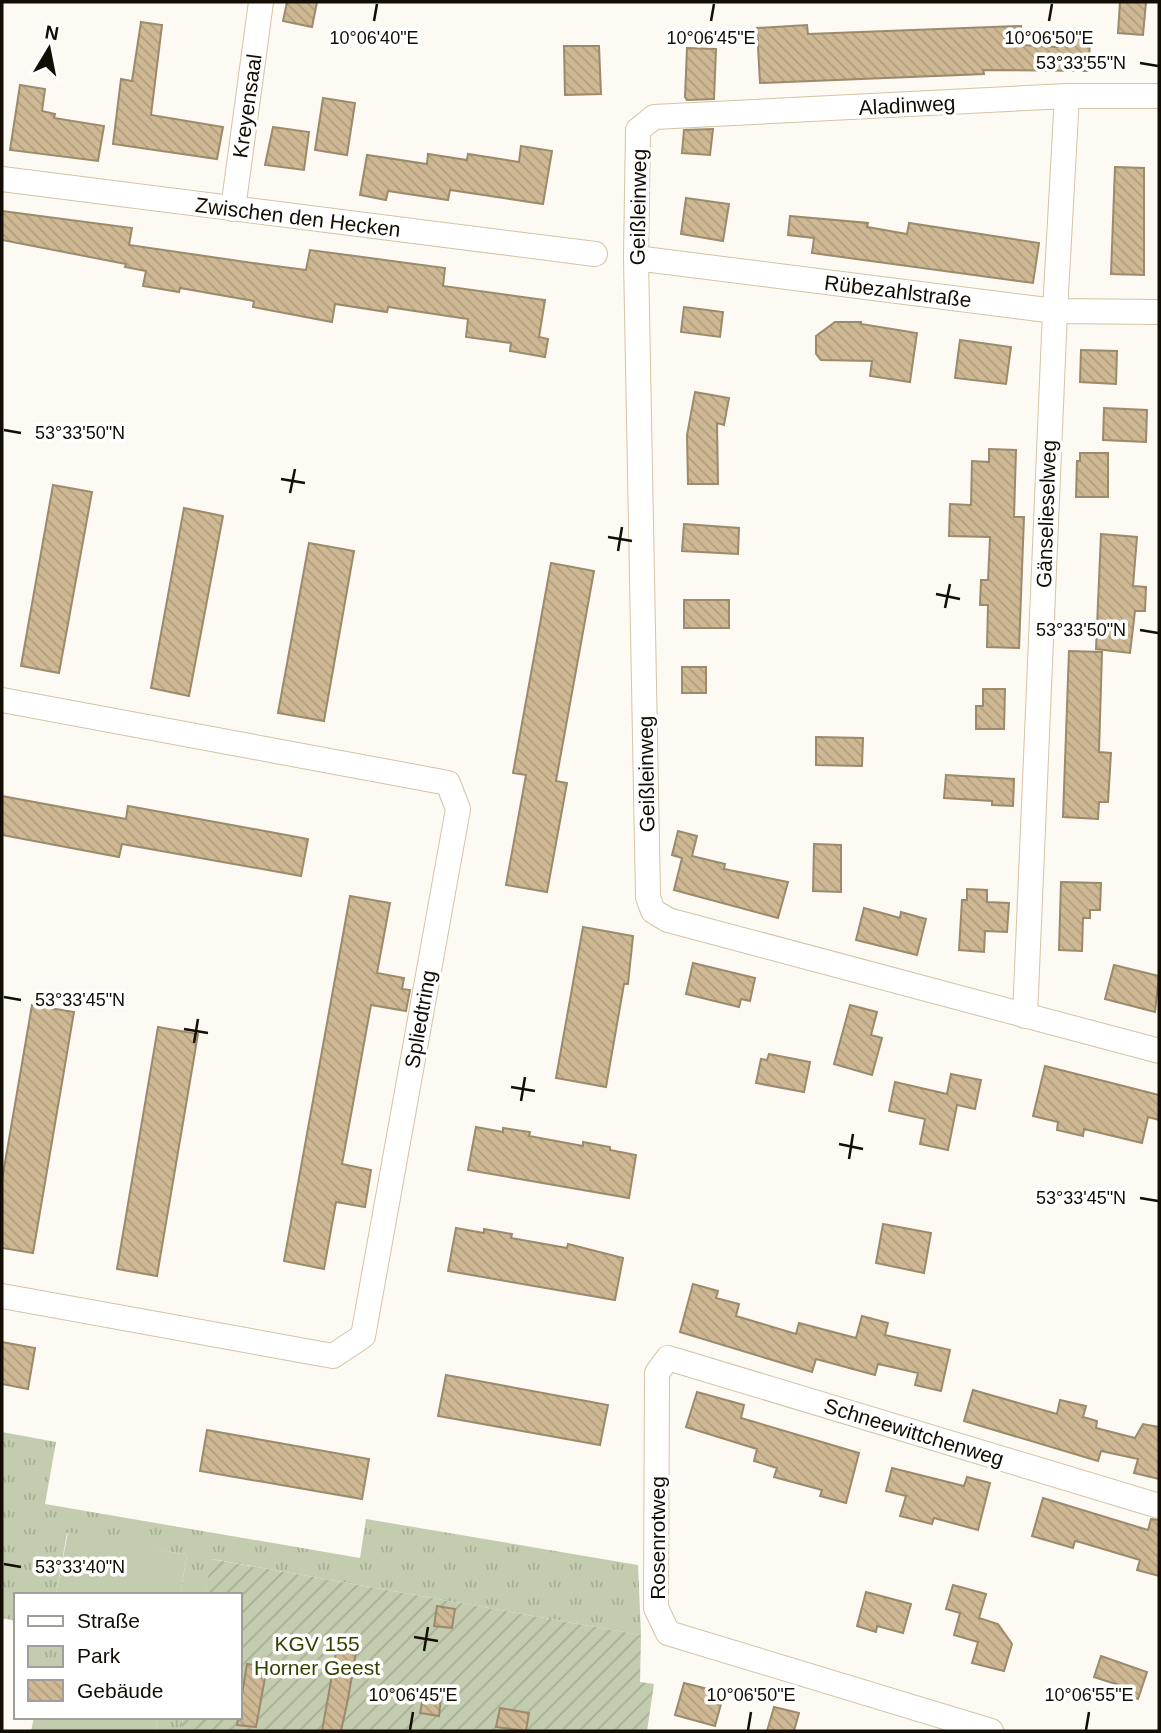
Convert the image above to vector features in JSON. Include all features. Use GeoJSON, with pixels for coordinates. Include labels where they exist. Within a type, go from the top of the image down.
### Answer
{"type":"FeatureCollection","features":[{"type":"Feature","properties":{"kind":"street","name":"Kreyensaal"},"geometry":{"type":"LineString","coordinates":[[233,209],[261,2]]}},
{"type":"Feature","properties":{"kind":"street","name":"Aladinweg"},"geometry":{"type":"LineString","coordinates":[[654,117],[1067,96],[1159,96]]}},
{"type":"Feature","properties":{"kind":"street","name":"Gänselieselweg"},"geometry":{"type":"LineString","coordinates":[[1025,1016],[1055,311],[1067,96]]}},
{"type":"Feature","properties":{"kind":"street","name":"Geißleinweg"},"geometry":{"type":"LineString","coordinates":[[654,117],[638,130],[636,258],[648,897],[653,911],[668,920],[1159,1051]]}},
{"type":"Feature","properties":{"kind":"street","name":"Zwischen den Hecken"},"geometry":{"type":"LineString","coordinates":[[2,179],[595,254]]}},
{"type":"Feature","properties":{"kind":"street","name":"Rübezahlstraße"},"geometry":{"type":"LineString","coordinates":[[636,258],[1055,311],[1077,308],[1159,312]]}},
{"type":"Feature","properties":{"kind":"street","name":"Spliedtring"},"geometry":{"type":"LineString","coordinates":[[2,700],[448,783],[458,809],[363,1336],[332,1356],[2,1296]]}},
{"type":"Feature","properties":{"kind":"street","name":"Schneewittchenweg"},"geometry":{"type":"LineString","coordinates":[[668,1359],[1159,1506]]}},
{"type":"Feature","properties":{"kind":"street","name":"Rosenrotweg"},"geometry":{"type":"LineString","coordinates":[[668,1359],[657,1373],[656,1608],[668,1633],[991,1731]]}},
{"type":"Feature","properties":{"kind":"green space"},"geometry":{"type":"Polygon","coordinates":[[[2,1432],[56,1442],[45,1504],[360,1558],[366,1519],[638,1565],[641,1635],[212,1559],[205,1593],[180,1593],[187,1555],[67,1533],[56,1593],[14,1593],[14,1621],[2,1618],[2,1432]]]}},
{"type":"Feature","properties":{"kind":"green space"},"geometry":{"type":"Polygon","coordinates":[[[68,1532],[187,1555],[180,1593],[56,1593],[68,1532]]]}},
{"type":"Feature","properties":{"kind":"green space","name":"KGV 155 Horner Geest"},"geometry":{"type":"Polygon","coordinates":[[[211,1559],[641,1635],[640,1682],[654,1684],[647,1731],[181,1731],[183,1719],[242,1719],[242,1593],[205,1593],[211,1559]]]}},
{"type":"Feature","properties":{"kind":"green space"},"geometry":{"type":"Polygon","coordinates":[[[34,1719],[158,1719],[155,1731],[31,1731],[34,1719]]]}},
{"type":"Feature","properties":{"kind":"green space"},"geometry":{"type":"Polygon","coordinates":[[[158,1719],[183,1719],[181,1731],[155,1731],[158,1719]]]}},
{"type":"Feature","properties":{"kind":"building"},"geometry":{"type":"Polygon","coordinates":[[[287,2],[317,2],[312,27],[283,21],[287,2]]]}},
{"type":"Feature","properties":{"kind":"building"},"geometry":{"type":"Polygon","coordinates":[[[1120,2],[1146,2],[1143,35],[1118,33],[1120,2]]]}},
{"type":"Feature","properties":{"kind":"building"},"geometry":{"type":"Polygon","coordinates":[[[141,22],[162,25],[151,115],[223,127],[217,159],[113,144],[121,79],[132,81],[141,22]]]}},
{"type":"Feature","properties":{"kind":"building"},"geometry":{"type":"Polygon","coordinates":[[[807,25],[808,34],[1021,26],[1020,45],[1058,47],[1058,30],[1090,30],[1089,71],[983,70],[984,74],[760,83],[757,28],[807,25]]]}},
{"type":"Feature","properties":{"kind":"building"},"geometry":{"type":"Polygon","coordinates":[[[564,46],[599,46],[601,94],[565,95],[564,46]]]}},
{"type":"Feature","properties":{"kind":"building"},"geometry":{"type":"Polygon","coordinates":[[[687,48],[716,49],[714,99],[687,100],[685,97],[687,48]]]}},
{"type":"Feature","properties":{"kind":"building"},"geometry":{"type":"Polygon","coordinates":[[[20,85],[45,89],[42,111],[55,114],[54,118],[104,126],[98,161],[10,150],[20,85]]]}},
{"type":"Feature","properties":{"kind":"building"},"geometry":{"type":"Polygon","coordinates":[[[323,98],[355,103],[347,155],[315,150],[323,98]]]}},
{"type":"Feature","properties":{"kind":"building"},"geometry":{"type":"Polygon","coordinates":[[[273,127],[309,132],[304,170],[265,165],[273,127]]]}},
{"type":"Feature","properties":{"kind":"building"},"geometry":{"type":"Polygon","coordinates":[[[713,129],[710,155],[682,153],[684,130],[713,129]]]}},
{"type":"Feature","properties":{"kind":"building"},"geometry":{"type":"Polygon","coordinates":[[[521,146],[552,151],[543,204],[450,190],[448,200],[388,191],[386,200],[360,195],[367,155],[427,164],[428,154],[467,160],[468,154],[519,162],[521,146]]]}},
{"type":"Feature","properties":{"kind":"building"},"geometry":{"type":"Polygon","coordinates":[[[1115,167],[1144,168],[1144,275],[1111,274],[1115,167]]]}},
{"type":"Feature","properties":{"kind":"building"},"geometry":{"type":"Polygon","coordinates":[[[686,198],[729,204],[723,241],[681,234],[686,198]]]}},
{"type":"Feature","properties":{"kind":"building"},"geometry":{"type":"Polygon","coordinates":[[[2,211],[132,228],[129,245],[306,270],[310,250],[445,268],[443,286],[545,300],[539,337],[548,339],[545,357],[510,351],[511,343],[466,337],[468,319],[388,307],[387,312],[335,304],[332,322],[253,307],[254,301],[180,288],[179,292],[143,286],[146,271],[125,267],[126,264],[2,240],[2,211]]]}},
{"type":"Feature","properties":{"kind":"building"},"geometry":{"type":"Polygon","coordinates":[[[790,216],[868,223],[867,227],[907,234],[909,223],[1039,243],[1033,283],[812,253],[814,238],[788,235],[790,216]]]}},
{"type":"Feature","properties":{"kind":"building"},"geometry":{"type":"Polygon","coordinates":[[[684,307],[723,312],[720,337],[681,332],[684,307]]]}},
{"type":"Feature","properties":{"kind":"building"},"geometry":{"type":"Polygon","coordinates":[[[835,322],[861,322],[917,333],[910,382],[870,376],[872,361],[821,360],[816,354],[816,336],[835,322]]]}},
{"type":"Feature","properties":{"kind":"building"},"geometry":{"type":"Polygon","coordinates":[[[960,340],[1011,347],[1006,384],[955,378],[960,340]]]}},
{"type":"Feature","properties":{"kind":"building"},"geometry":{"type":"Polygon","coordinates":[[[1081,350],[1117,351],[1116,384],[1080,382],[1081,350]]]}},
{"type":"Feature","properties":{"kind":"building"},"geometry":{"type":"Polygon","coordinates":[[[695,392],[729,398],[724,425],[717,423],[718,484],[688,484],[687,435],[695,392]]]}},
{"type":"Feature","properties":{"kind":"building"},"geometry":{"type":"Polygon","coordinates":[[[1104,408],[1147,410],[1146,442],[1103,440],[1104,408]]]}},
{"type":"Feature","properties":{"kind":"building"},"geometry":{"type":"Polygon","coordinates":[[[989,449],[1016,450],[1014,517],[1024,517],[1019,648],[987,647],[988,605],[980,605],[981,580],[988,580],[990,537],[949,536],[950,504],[971,505],[972,461],[989,462],[989,449]]]}},
{"type":"Feature","properties":{"kind":"building"},"geometry":{"type":"Polygon","coordinates":[[[1080,453],[1108,453],[1108,497],[1076,497],[1077,461],[1080,461],[1080,453]]]}},
{"type":"Feature","properties":{"kind":"building"},"geometry":{"type":"Polygon","coordinates":[[[53,485],[92,492],[59,673],[21,666],[53,485]]]}},
{"type":"Feature","properties":{"kind":"building"},"geometry":{"type":"Polygon","coordinates":[[[184,508],[223,516],[189,696],[151,688],[184,508]]]}},
{"type":"Feature","properties":{"kind":"building"},"geometry":{"type":"Polygon","coordinates":[[[684,524],[739,528],[738,554],[682,551],[684,524]]]}},
{"type":"Feature","properties":{"kind":"building"},"geometry":{"type":"Polygon","coordinates":[[[1101,534],[1137,537],[1133,586],[1146,587],[1145,611],[1135,611],[1130,653],[1096,649],[1101,534]]]}},
{"type":"Feature","properties":{"kind":"building"},"geometry":{"type":"Polygon","coordinates":[[[309,543],[354,551],[324,721],[278,713],[309,543]]]}},
{"type":"Feature","properties":{"kind":"building"},"geometry":{"type":"Polygon","coordinates":[[[551,563],[594,571],[556,781],[567,783],[547,892],[506,885],[526,775],[513,773],[551,563]]]}},
{"type":"Feature","properties":{"kind":"building"},"geometry":{"type":"Polygon","coordinates":[[[684,600],[729,600],[729,628],[684,628],[684,600]]]}},
{"type":"Feature","properties":{"kind":"building"},"geometry":{"type":"Polygon","coordinates":[[[1069,651],[1102,652],[1099,752],[1111,753],[1108,802],[1099,802],[1098,819],[1063,817],[1069,651]]]}},
{"type":"Feature","properties":{"kind":"building"},"geometry":{"type":"Polygon","coordinates":[[[682,667],[706,667],[706,693],[682,693],[682,667]]]}},
{"type":"Feature","properties":{"kind":"building"},"geometry":{"type":"Polygon","coordinates":[[[983,689],[1005,689],[1004,729],[976,729],[976,706],[983,706],[983,689]]]}},
{"type":"Feature","properties":{"kind":"building"},"geometry":{"type":"Polygon","coordinates":[[[816,737],[863,738],[862,766],[816,765],[816,737]]]}},
{"type":"Feature","properties":{"kind":"building"},"geometry":{"type":"Polygon","coordinates":[[[946,775],[1014,779],[1013,806],[992,805],[992,801],[944,798],[946,775]]]}},
{"type":"Feature","properties":{"kind":"building"},"geometry":{"type":"Polygon","coordinates":[[[2,796],[126,819],[128,806],[308,839],[301,876],[122,844],[119,857],[2,835],[2,796]]]}},
{"type":"Feature","properties":{"kind":"building"},"geometry":{"type":"Polygon","coordinates":[[[678,831],[697,836],[692,856],[725,864],[724,869],[788,882],[778,918],[674,890],[682,858],[672,855],[678,831]]]}},
{"type":"Feature","properties":{"kind":"building"},"geometry":{"type":"Polygon","coordinates":[[[814,844],[841,845],[841,892],[813,891],[814,844]]]}},
{"type":"Feature","properties":{"kind":"building"},"geometry":{"type":"Polygon","coordinates":[[[1061,882],[1101,883],[1100,910],[1090,910],[1090,918],[1083,918],[1082,951],[1059,950],[1061,882]]]}},
{"type":"Feature","properties":{"kind":"building"},"geometry":{"type":"Polygon","coordinates":[[[967,889],[987,890],[987,902],[1009,903],[1007,932],[985,931],[984,952],[959,950],[962,900],[967,900],[967,889]]]}},
{"type":"Feature","properties":{"kind":"building"},"geometry":{"type":"Polygon","coordinates":[[[350,896],[390,903],[377,973],[404,978],[402,989],[410,990],[406,1011],[371,1005],[342,1164],[371,1170],[365,1207],[336,1202],[324,1269],[284,1261],[350,896]]]}},
{"type":"Feature","properties":{"kind":"building"},"geometry":{"type":"Polygon","coordinates":[[[864,908],[900,918],[901,912],[926,919],[917,955],[856,940],[864,908]]]}},
{"type":"Feature","properties":{"kind":"building"},"geometry":{"type":"Polygon","coordinates":[[[583,927],[633,936],[628,984],[624,984],[606,1087],[556,1078],[583,927]]]}},
{"type":"Feature","properties":{"kind":"building"},"geometry":{"type":"Polygon","coordinates":[[[693,963],[755,978],[750,1001],[741,999],[739,1007],[686,994],[693,963]]]}},
{"type":"Feature","properties":{"kind":"building"},"geometry":{"type":"Polygon","coordinates":[[[1114,965],[1159,976],[1155,1012],[1105,999],[1114,965]]]}},
{"type":"Feature","properties":{"kind":"building"},"geometry":{"type":"Polygon","coordinates":[[[32,1005],[74,1012],[33,1253],[2,1248],[2,1180],[32,1005]]]}},
{"type":"Feature","properties":{"kind":"building"},"geometry":{"type":"Polygon","coordinates":[[[850,1005],[877,1012],[871,1035],[882,1038],[872,1075],[834,1064],[850,1005]]]}},
{"type":"Feature","properties":{"kind":"building"},"geometry":{"type":"Polygon","coordinates":[[[158,1027],[198,1034],[157,1276],[117,1269],[158,1027]]]}},
{"type":"Feature","properties":{"kind":"building"},"geometry":{"type":"Polygon","coordinates":[[[769,1054],[810,1062],[804,1092],[756,1083],[761,1059],[767,1060],[769,1054]]]}},
{"type":"Feature","properties":{"kind":"building"},"geometry":{"type":"Polygon","coordinates":[[[1045,1066],[1159,1095],[1159,1120],[1148,1117],[1142,1143],[1084,1129],[1083,1136],[1057,1130],[1058,1122],[1033,1116],[1045,1066]]]}},
{"type":"Feature","properties":{"kind":"building"},"geometry":{"type":"Polygon","coordinates":[[[951,1074],[981,1080],[975,1109],[957,1105],[948,1150],[920,1144],[925,1119],[889,1111],[895,1082],[947,1094],[951,1074]]]}},
{"type":"Feature","properties":{"kind":"building"},"geometry":{"type":"Polygon","coordinates":[[[476,1127],[503,1132],[503,1128],[530,1132],[529,1136],[583,1146],[583,1142],[636,1155],[629,1198],[468,1170],[476,1127]]]}},
{"type":"Feature","properties":{"kind":"building"},"geometry":{"type":"Polygon","coordinates":[[[883,1224],[931,1233],[924,1273],[876,1263],[883,1224]]]}},
{"type":"Feature","properties":{"kind":"building"},"geometry":{"type":"Polygon","coordinates":[[[456,1228],[512,1234],[511,1238],[567,1248],[568,1244],[623,1258],[615,1300],[448,1271],[456,1228]]]}},
{"type":"Feature","properties":{"kind":"building"},"geometry":{"type":"Polygon","coordinates":[[[693,1284],[718,1291],[716,1298],[739,1304],[736,1316],[796,1334],[799,1323],[856,1338],[862,1316],[888,1323],[885,1335],[950,1350],[941,1391],[915,1385],[918,1373],[878,1364],[875,1375],[816,1359],[812,1372],[680,1332],[693,1284]]]}},
{"type":"Feature","properties":{"kind":"building"},"geometry":{"type":"Polygon","coordinates":[[[2,1342],[35,1348],[28,1389],[2,1384],[2,1342]]]}},
{"type":"Feature","properties":{"kind":"building"},"geometry":{"type":"Polygon","coordinates":[[[446,1375],[608,1405],[600,1445],[438,1416],[446,1375]]]}},
{"type":"Feature","properties":{"kind":"building"},"geometry":{"type":"Polygon","coordinates":[[[973,1390],[1057,1414],[1060,1400],[1086,1406],[1083,1417],[1097,1421],[1096,1428],[1135,1438],[1143,1424],[1159,1427],[1159,1479],[1134,1473],[1138,1459],[1101,1451],[1098,1461],[964,1421],[973,1390]]]}},
{"type":"Feature","properties":{"kind":"building"},"geometry":{"type":"Polygon","coordinates":[[[697,1392],[744,1405],[741,1418],[859,1453],[846,1503],[820,1496],[822,1490],[774,1477],[777,1468],[754,1461],[757,1449],[686,1427],[697,1392]]]}},
{"type":"Feature","properties":{"kind":"building"},"geometry":{"type":"Polygon","coordinates":[[[207,1430],[369,1459],[362,1499],[200,1471],[207,1430]]]}},
{"type":"Feature","properties":{"kind":"building"},"geometry":{"type":"Polygon","coordinates":[[[892,1468],[964,1486],[967,1477],[990,1483],[978,1530],[934,1518],[932,1524],[900,1516],[906,1496],[886,1491],[892,1468]]]}},
{"type":"Feature","properties":{"kind":"building"},"geometry":{"type":"Polygon","coordinates":[[[1043,1498],[1148,1530],[1151,1519],[1159,1520],[1159,1576],[1137,1570],[1140,1560],[1075,1541],[1073,1548],[1032,1536],[1043,1498]]]}},
{"type":"Feature","properties":{"kind":"building"},"geometry":{"type":"Polygon","coordinates":[[[953,1585],[986,1594],[979,1618],[998,1624],[1012,1644],[1004,1671],[972,1663],[978,1642],[954,1635],[960,1613],[946,1609],[953,1585]]]}},
{"type":"Feature","properties":{"kind":"building"},"geometry":{"type":"Polygon","coordinates":[[[866,1592],[911,1604],[903,1633],[877,1626],[876,1632],[857,1626],[866,1592]]]}},
{"type":"Feature","properties":{"kind":"building"},"geometry":{"type":"Polygon","coordinates":[[[437,1606],[455,1609],[452,1628],[434,1626],[437,1606]]]}},
{"type":"Feature","properties":{"kind":"building"},"geometry":{"type":"Polygon","coordinates":[[[339,1636],[358,1640],[348,1699],[341,1731],[322,1731],[339,1636]]]}},
{"type":"Feature","properties":{"kind":"building"},"geometry":{"type":"Polygon","coordinates":[[[1101,1656],[1147,1672],[1138,1699],[1117,1692],[1119,1685],[1094,1677],[1101,1656]]]}},
{"type":"Feature","properties":{"kind":"building"},"geometry":{"type":"Polygon","coordinates":[[[247,1664],[267,1667],[256,1727],[237,1725],[238,1719],[242,1719],[242,1694],[247,1664]]]}},
{"type":"Feature","properties":{"kind":"building"},"geometry":{"type":"Polygon","coordinates":[[[684,1683],[724,1693],[715,1726],[675,1715],[684,1683]]]}},
{"type":"Feature","properties":{"kind":"building"},"geometry":{"type":"Polygon","coordinates":[[[424,1694],[441,1697],[439,1716],[420,1713],[424,1694]]]}},
{"type":"Feature","properties":{"kind":"building"},"geometry":{"type":"Polygon","coordinates":[[[774,1707],[799,1713],[794,1731],[767,1731],[774,1707]]]}},
{"type":"Feature","properties":{"kind":"building"},"geometry":{"type":"Polygon","coordinates":[[[500,1708],[529,1713],[526,1731],[496,1727],[500,1708]]]}}]}
